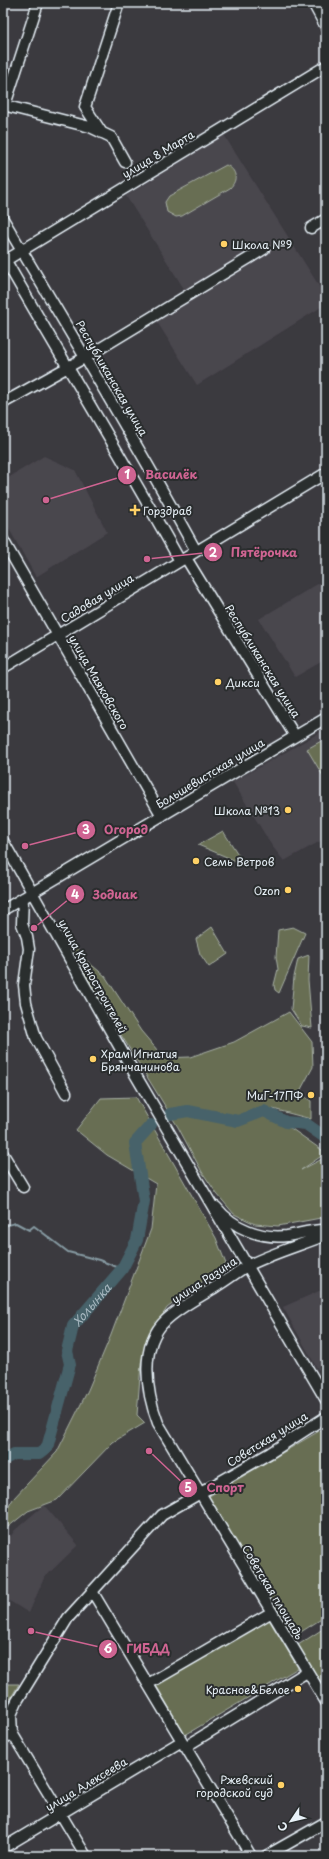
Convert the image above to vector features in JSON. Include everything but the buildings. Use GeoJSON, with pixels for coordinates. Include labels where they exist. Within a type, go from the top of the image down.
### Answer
{"type":"FeatureCollection","features":[{"type":"Feature","properties":{"kind":"street"},"geometry":{"type":"LineString","coordinates":[[38,3],[4,105],[90,127],[102,132],[111,137],[125,162]]}},
{"type":"Feature","properties":{"kind":"street"},"geometry":{"type":"LineString","coordinates":[[102,132],[86,107],[119,3]]}},
{"type":"Feature","properties":{"kind":"street"},"geometry":{"type":"LineString","coordinates":[[313,3],[326,27]]}},
{"type":"Feature","properties":{"kind":"street","name":"улица 8 Марта"},"geometry":{"type":"LineString","coordinates":[[4,261],[326,66]]}},
{"type":"Feature","properties":{"kind":"street","name":"Республиканская улица"},"geometry":{"type":"LineString","coordinates":[[3,219],[86,357],[154,474],[196,551]]}},
{"type":"Feature","properties":{"kind":"street"},"geometry":{"type":"LineString","coordinates":[[311,228],[326,219]]}},
{"type":"Feature","properties":{"kind":"street"},"geometry":{"type":"LineString","coordinates":[[3,403],[86,357],[264,249]]}},
{"type":"Feature","properties":{"kind":"street","name":"Республиканская улица"},"geometry":{"type":"LineString","coordinates":[[4,261],[183,559],[295,736]]}},
{"type":"Feature","properties":{"kind":"street","name":"Садовая улица"},"geometry":{"type":"LineString","coordinates":[[3,668],[326,473]]}},
{"type":"Feature","properties":{"kind":"street","name":"улица Маяковского"},"geometry":{"type":"LineString","coordinates":[[3,540],[162,816]]}},
{"type":"Feature","properties":{"kind":"street","name":"Большевистская улица"},"geometry":{"type":"LineString","coordinates":[[3,910],[326,718]]}},
{"type":"Feature","properties":{"kind":"street","name":"улица Краностроителей"},"geometry":{"type":"LineString","coordinates":[[3,841],[28,895],[247,1266]]}},
{"type":"Feature","properties":{"kind":"street"},"geometry":{"type":"LineString","coordinates":[[28,895],[22,924],[29,949],[24,985],[26,1002],[36,1038],[66,1093]]}},
{"type":"Feature","properties":{"kind":"street"},"geometry":{"type":"LineString","coordinates":[[3,1154],[23,1187]]}},
{"type":"Feature","properties":{"kind":"street"},"geometry":{"type":"LineString","coordinates":[[203,1191],[219,1211],[233,1223],[251,1232],[262,1235],[277,1236],[316,1230],[326,1230]]}},
{"type":"Feature","properties":{"kind":"street","name":"улица Разина"},"geometry":{"type":"LineString","coordinates":[[200,1494],[158,1423],[148,1390],[148,1363],[155,1336],[165,1321],[178,1310],[247,1266],[326,1235]]}},
{"type":"Feature","properties":{"kind":"street"},"geometry":{"type":"LineString","coordinates":[[247,1266],[326,1400]]}},
{"type":"Feature","properties":{"kind":"street","name":"Советская улица"},"geometry":{"type":"LineString","coordinates":[[12,1733],[11,1715],[17,1701],[68,1618],[162,1514],[200,1494],[270,1453],[326,1417]]}},
{"type":"Feature","properties":{"kind":"street","name":"Советская площадь"},"geometry":{"type":"LineString","coordinates":[[200,1494],[326,1702]]}},
{"type":"Feature","properties":{"kind":"street"},"geometry":{"type":"LineString","coordinates":[[92,1591],[251,1856]]}},
{"type":"Feature","properties":{"kind":"street"},"geometry":{"type":"LineString","coordinates":[[148,1684],[272,1612]]}},
{"type":"Feature","properties":{"kind":"street","name":"улица Алексеева"},"geometry":{"type":"LineString","coordinates":[[3,1848],[307,1672]]}},
{"type":"Feature","properties":{"kind":"street"},"geometry":{"type":"LineString","coordinates":[[3,1740],[12,1733],[86,1856]]}},
{"type":"Feature","properties":{"kind":"street"},"geometry":{"type":"LineString","coordinates":[[266,1856],[326,1822]]}},
{"type":"Feature","properties":{"kind":"shaded area","name":"Школа №9"},"geometry":{"type":"Polygon","coordinates":[[[224,135],[326,297],[326,304],[197,385],[152,314],[186,292],[126,196],[224,135]]]}},
{"type":"Feature","properties":{"kind":"shaded area"},"geometry":{"type":"Polygon","coordinates":[[[44,456],[75,470],[107,532],[36,577],[3,518],[3,481],[44,456]]]}},
{"type":"Feature","properties":{"kind":"shaded area"},"geometry":{"type":"Polygon","coordinates":[[[321,582],[326,592],[326,659],[295,677],[259,619],[321,582]]]}},
{"type":"Feature","properties":{"kind":"shaded area","name":"Школа №13"},"geometry":{"type":"Polygon","coordinates":[[[326,729],[326,838],[284,861],[272,846],[233,782],[326,729]]]}},
{"type":"Feature","properties":{"kind":"shaded area"},"geometry":{"type":"Polygon","coordinates":[[[326,1288],[326,1366],[318,1370],[283,1307],[326,1288]]]}},
{"type":"Feature","properties":{"kind":"shaded area"},"geometry":{"type":"Polygon","coordinates":[[[44,1505],[78,1545],[44,1578],[29,1613],[3,1597],[3,1547],[15,1530],[44,1505]]]}},
{"type":"Feature","properties":{"kind":"green space"},"geometry":{"type":"Polygon","coordinates":[[[226,165],[230,167],[235,175],[233,185],[230,188],[182,216],[176,217],[167,212],[165,202],[169,196],[226,165]]]}},
{"type":"Feature","properties":{"kind":"green space"},"geometry":{"type":"Polygon","coordinates":[[[323,740],[326,745],[326,781],[307,749],[323,740]]]}},
{"type":"Feature","properties":{"kind":"green space"},"geometry":{"type":"Polygon","coordinates":[[[223,831],[243,862],[241,863],[198,845],[223,831]]]}},
{"type":"Feature","properties":{"kind":"green space"},"geometry":{"type":"Polygon","coordinates":[[[212,927],[228,954],[209,967],[200,954],[196,939],[212,927]]]}},
{"type":"Feature","properties":{"kind":"green space"},"geometry":{"type":"Polygon","coordinates":[[[293,927],[305,933],[279,993],[275,990],[274,985],[278,969],[276,957],[278,930],[293,927]]]}},
{"type":"Feature","properties":{"kind":"green space"},"geometry":{"type":"Polygon","coordinates":[[[55,928],[69,937],[88,962],[105,976],[141,1031],[164,1058],[190,1057],[234,1042],[289,1012],[312,1042],[313,1067],[299,1093],[311,1101],[311,1119],[273,1109],[246,1113],[235,1124],[263,1114],[292,1129],[326,1153],[301,1170],[326,1157],[326,1217],[278,1226],[255,1224],[234,1214],[217,1194],[202,1172],[178,1127],[55,928]]]}},
{"type":"Feature","properties":{"kind":"green space"},"geometry":{"type":"Polygon","coordinates":[[[309,955],[308,980],[312,1028],[302,1026],[291,1009],[294,977],[298,959],[309,955]]]}},
{"type":"Feature","properties":{"kind":"green space"},"geometry":{"type":"Polygon","coordinates":[[[136,1097],[216,1238],[226,1264],[167,1308],[149,1336],[141,1363],[137,1415],[145,1423],[113,1442],[57,1500],[28,1511],[3,1531],[3,1517],[13,1499],[57,1452],[88,1390],[111,1335],[151,1229],[156,1184],[107,1155],[76,1130],[101,1098],[136,1097]]]}},
{"type":"Feature","properties":{"kind":"green space"},"geometry":{"type":"Polygon","coordinates":[[[326,1427],[326,1616],[293,1637],[206,1498],[326,1427]]]}},
{"type":"Feature","properties":{"kind":"green space"},"geometry":{"type":"Polygon","coordinates":[[[268,1618],[298,1668],[185,1735],[156,1685],[268,1618]]]}},
{"type":"Feature","properties":{"kind":"green space"},"geometry":{"type":"Polygon","coordinates":[[[326,1627],[326,1691],[298,1645],[326,1627]]]}},
{"type":"Feature","properties":{"kind":"green space"},"geometry":{"type":"Polygon","coordinates":[[[3,1673],[8,1684],[19,1684],[9,1701],[3,1702],[3,1673]]]}},
{"type":"Feature","properties":{"kind":"waterway","name":"Холынка"},"geometry":{"type":"LineString","coordinates":[[170,1114],[188,1111],[238,1121],[264,1111],[286,1122],[306,1124],[326,1138]]}},
{"type":"Feature","properties":{"kind":"waterway","name":"Холынка"},"geometry":{"type":"LineString","coordinates":[[3,1460],[14,1454],[39,1454],[47,1448],[70,1364],[67,1351],[73,1326],[122,1269],[137,1240],[144,1201],[135,1143],[151,1125]]}},
{"type":"Feature","properties":{"kind":"waterway"},"geometry":{"type":"LineString","coordinates":[[3,1226],[16,1223],[29,1230],[34,1226],[68,1252],[99,1260],[122,1269]]}},
{"type":"Feature","properties":{"kind":"place","name":"Школа №9"},"geometry":{"type":"Point","coordinates":[224,244]}},
{"type":"Feature","properties":{"kind":"place","name":"Василёк"},"geometry":{"type":"Point","coordinates":[46,500]}},
{"type":"Feature","properties":{"kind":"place","name":"Горздрав"},"geometry":{"type":"Point","coordinates":[135,510]}},
{"type":"Feature","properties":{"kind":"place","name":"Пятёрочка"},"geometry":{"type":"Point","coordinates":[147,559]}},
{"type":"Feature","properties":{"kind":"place","name":"Дикси"},"geometry":{"type":"Point","coordinates":[218,682]}},
{"type":"Feature","properties":{"kind":"place","name":"Школа №13"},"geometry":{"type":"Point","coordinates":[288,810]}},
{"type":"Feature","properties":{"kind":"place","name":"Огород"},"geometry":{"type":"Point","coordinates":[25,846]}},
{"type":"Feature","properties":{"kind":"place","name":"Семь Ветров"},"geometry":{"type":"Point","coordinates":[196,861]}},
{"type":"Feature","properties":{"kind":"place","name":"Ozon"},"geometry":{"type":"Point","coordinates":[288,890]}},
{"type":"Feature","properties":{"kind":"place","name":"Зодиак"},"geometry":{"type":"Point","coordinates":[34,928]}},
{"type":"Feature","properties":{"kind":"place","name":"Храм Игнатия Брянчанинова"},"geometry":{"type":"Point","coordinates":[93,1059]}},
{"type":"Feature","properties":{"kind":"place","name":"МиГ-17ПФ"},"geometry":{"type":"Point","coordinates":[311,1095]}},
{"type":"Feature","properties":{"kind":"place","name":"Спорт"},"geometry":{"type":"Point","coordinates":[149,1451]}},
{"type":"Feature","properties":{"kind":"place","name":"ГИБДД"},"geometry":{"type":"Point","coordinates":[31,1631]}},
{"type":"Feature","properties":{"kind":"place","name":"Красное&Белое"},"geometry":{"type":"Point","coordinates":[298,1689]}},
{"type":"Feature","properties":{"kind":"place","name":"Ржевский городской суд"},"geometry":{"type":"Point","coordinates":[281,1785]}}]}
